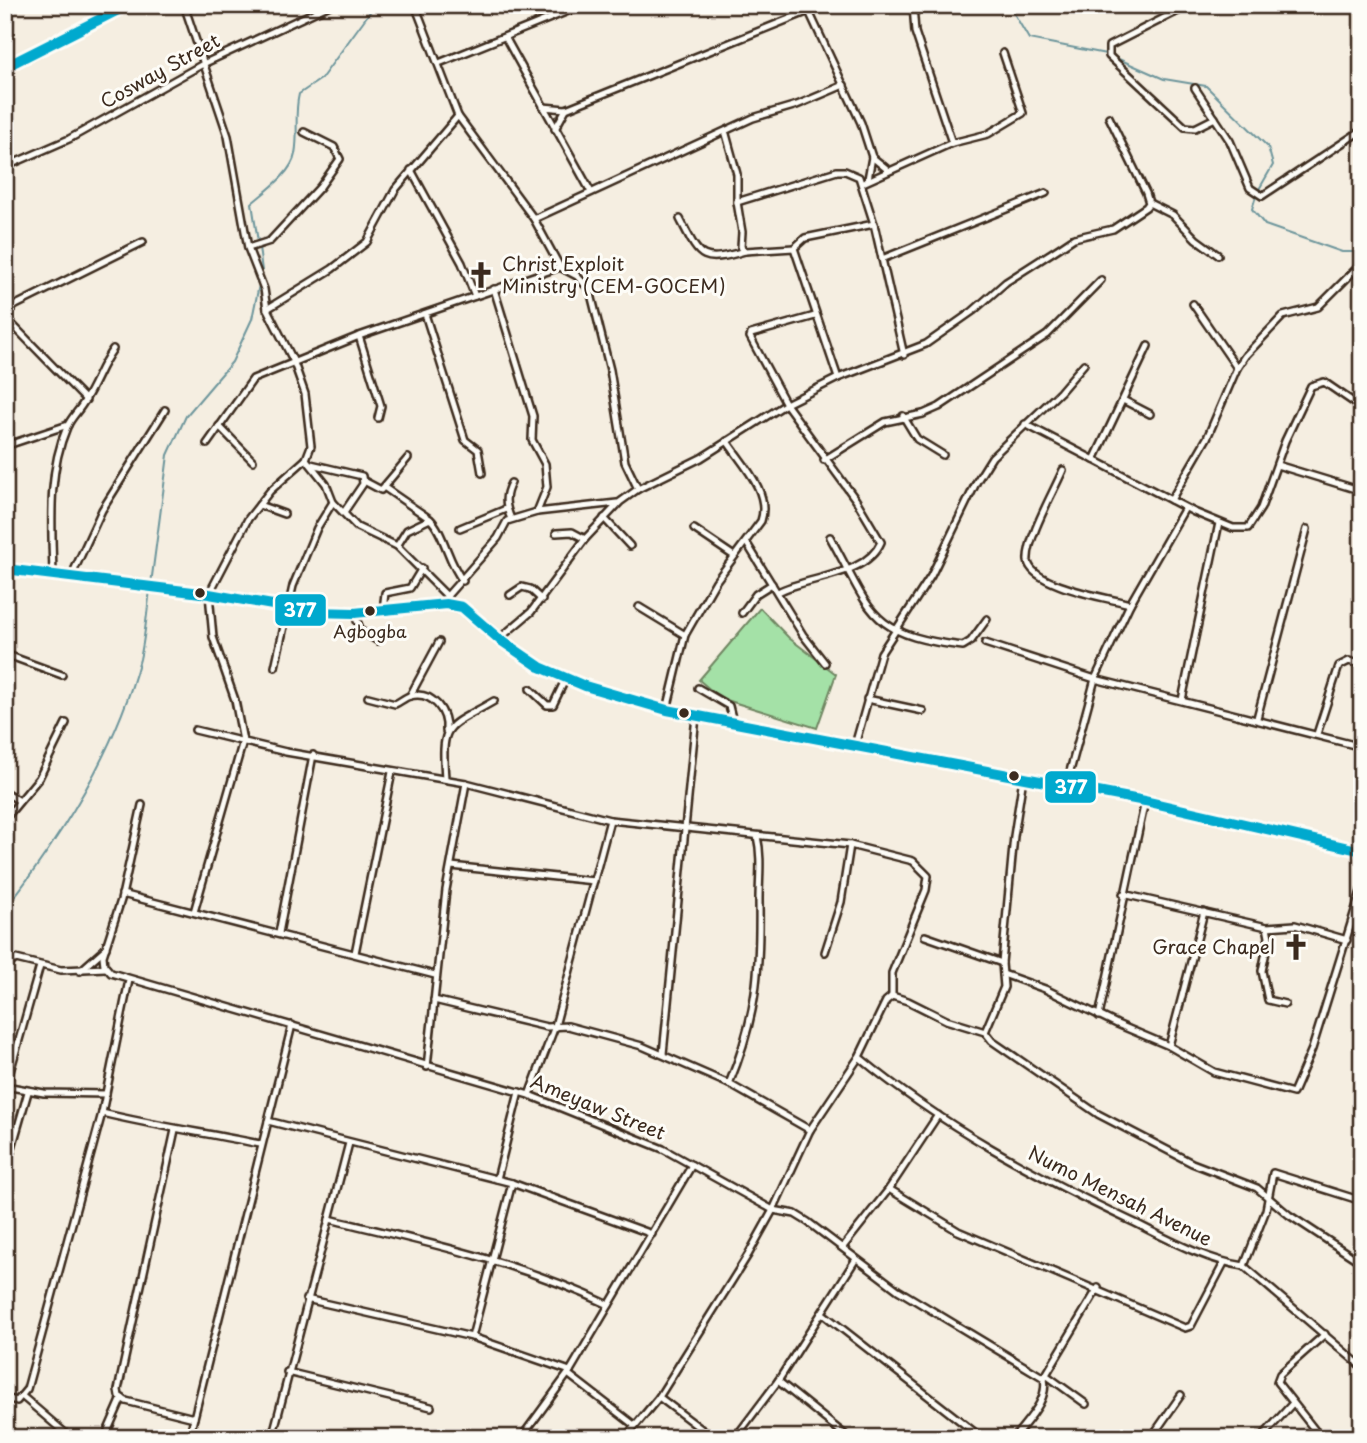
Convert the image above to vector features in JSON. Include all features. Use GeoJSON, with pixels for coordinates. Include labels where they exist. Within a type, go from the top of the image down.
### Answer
{"type":"FeatureCollection","features":[{"type":"Feature","properties":{"kind":"street"},"geometry":{"type":"LineString","coordinates":[[5,67],[116,8],[128,5]]}},
{"type":"Feature","properties":{"kind":"street"},"geometry":{"type":"LineString","coordinates":[[184,5],[228,136],[248,248],[264,289],[267,309],[293,360],[305,394],[311,446],[308,461],[247,519],[209,594],[213,637],[235,699],[243,741],[194,912]]}},
{"type":"Feature","properties":{"kind":"street","name":"Cosway Street"},"geometry":{"type":"LineString","coordinates":[[5,167],[69,139],[203,64],[330,5]]}},
{"type":"Feature","properties":{"kind":"street"},"geometry":{"type":"LineString","coordinates":[[415,5],[458,116],[534,219],[560,267],[577,276],[590,290],[610,370],[625,462],[638,489]]}},
{"type":"Feature","properties":{"kind":"street"},"geometry":{"type":"LineString","coordinates":[[439,63],[583,5]]}},
{"type":"Feature","properties":{"kind":"street"},"geometry":{"type":"LineString","coordinates":[[913,5],[915,32],[952,143]]}},
{"type":"Feature","properties":{"kind":"street"},"geometry":{"type":"LineString","coordinates":[[1170,5],[1174,13]]}},
{"type":"Feature","properties":{"kind":"street"},"geometry":{"type":"LineString","coordinates":[[1192,5],[1109,46],[1108,56],[1185,127],[1195,128],[1215,118]]}},
{"type":"Feature","properties":{"kind":"street"},"geometry":{"type":"LineString","coordinates":[[543,107],[566,109],[808,8],[844,85],[872,157],[888,170]]}},
{"type":"Feature","properties":{"kind":"street"},"geometry":{"type":"LineString","coordinates":[[505,37],[591,192]]}},
{"type":"Feature","properties":{"kind":"street"},"geometry":{"type":"LineString","coordinates":[[866,181],[952,143],[988,134],[1023,113],[1003,53]]}},
{"type":"Feature","properties":{"kind":"street"},"geometry":{"type":"LineString","coordinates":[[534,219],[726,134],[769,112],[797,105],[844,85]]}},
{"type":"Feature","properties":{"kind":"street"},"geometry":{"type":"LineString","coordinates":[[1195,88],[1230,141],[1250,188],[1262,196],[1362,130]]}},
{"type":"Feature","properties":{"kind":"street"},"geometry":{"type":"LineString","coordinates":[[555,129],[566,109]]}},
{"type":"Feature","properties":{"kind":"street"},"geometry":{"type":"LineString","coordinates":[[267,309],[332,269],[367,242],[381,213],[411,170],[458,116]]}},
{"type":"Feature","properties":{"kind":"street"},"geometry":{"type":"LineString","coordinates":[[1109,117],[1125,145],[1149,203],[1173,215],[1196,239],[1218,255]]}},
{"type":"Feature","properties":{"kind":"street"},"geometry":{"type":"LineString","coordinates":[[248,248],[266,242],[320,187],[340,159],[334,147],[304,132]]}},
{"type":"Feature","properties":{"kind":"street"},"geometry":{"type":"LineString","coordinates":[[726,134],[737,174],[737,202],[743,232],[741,247],[745,251]]}},
{"type":"Feature","properties":{"kind":"street"},"geometry":{"type":"LineString","coordinates":[[872,157],[866,181],[904,355]]}},
{"type":"Feature","properties":{"kind":"street"},"geometry":{"type":"LineString","coordinates":[[411,170],[462,263],[475,296]]}},
{"type":"Feature","properties":{"kind":"street"},"geometry":{"type":"LineString","coordinates":[[737,202],[837,172],[853,173],[866,181]]}},
{"type":"Feature","properties":{"kind":"street"},"geometry":{"type":"LineString","coordinates":[[882,259],[1046,193]]}},
{"type":"Feature","properties":{"kind":"street"},"geometry":{"type":"LineString","coordinates":[[499,639],[542,600],[584,539],[620,502],[638,489],[727,441],[786,404],[838,378],[904,355],[949,330],[1006,282],[1059,248],[1074,239],[1113,229],[1149,203]]}},
{"type":"Feature","properties":{"kind":"street"},"geometry":{"type":"LineString","coordinates":[[680,219],[698,254],[707,258],[721,258],[745,251],[794,248],[805,238],[874,224]]}},
{"type":"Feature","properties":{"kind":"street"},"geometry":{"type":"LineString","coordinates":[[86,400],[5,315],[16,305],[142,242]]}},
{"type":"Feature","properties":{"kind":"street"},"geometry":{"type":"LineString","coordinates":[[794,248],[838,378]]}},
{"type":"Feature","properties":{"kind":"street"},"geometry":{"type":"LineString","coordinates":[[207,444],[253,379],[293,360],[560,267]]}},
{"type":"Feature","properties":{"kind":"street"},"geometry":{"type":"LineString","coordinates":[[1171,500],[1207,438],[1237,368],[1283,316],[1318,307],[1357,268]]}},
{"type":"Feature","properties":{"kind":"street"},"geometry":{"type":"LineString","coordinates":[[824,460],[885,422],[931,412],[1047,335],[1101,281]]}},
{"type":"Feature","properties":{"kind":"street"},"geometry":{"type":"LineString","coordinates":[[494,289],[533,416],[532,440],[545,464],[547,487],[537,512]]}},
{"type":"Feature","properties":{"kind":"street"},"geometry":{"type":"LineString","coordinates":[[1193,304],[1237,368]]}},
{"type":"Feature","properties":{"kind":"street"},"geometry":{"type":"LineString","coordinates":[[425,314],[465,440],[478,450],[482,473]]}},
{"type":"Feature","properties":{"kind":"street"},"geometry":{"type":"LineString","coordinates":[[778,592],[798,583],[849,571],[878,549],[881,538],[786,404],[750,335],[815,316]]}},
{"type":"Feature","properties":{"kind":"street"},"geometry":{"type":"LineString","coordinates":[[359,336],[381,406],[378,418]]}},
{"type":"Feature","properties":{"kind":"street"},"geometry":{"type":"LineString","coordinates":[[1094,460],[1148,346]]}},
{"type":"Feature","properties":{"kind":"street"},"geometry":{"type":"LineString","coordinates":[[53,575],[52,490],[68,425],[86,400],[97,373],[113,349]]}},
{"type":"Feature","properties":{"kind":"street"},"geometry":{"type":"LineString","coordinates":[[855,745],[876,665],[931,576],[977,481],[992,457],[1060,393],[1084,363]]}},
{"type":"Feature","properties":{"kind":"street"},"geometry":{"type":"LineString","coordinates":[[1025,424],[1185,508],[1233,528],[1248,528],[1255,519],[1285,440],[1311,386],[1324,382],[1362,408]]}},
{"type":"Feature","properties":{"kind":"street"},"geometry":{"type":"LineString","coordinates":[[1123,400],[1150,414]]}},
{"type":"Feature","properties":{"kind":"street"},"geometry":{"type":"LineString","coordinates":[[71,577],[102,510],[165,410]]}},
{"type":"Feature","properties":{"kind":"street"},"geometry":{"type":"LineString","coordinates":[[903,416],[917,439],[943,455]]}},
{"type":"Feature","properties":{"kind":"street"},"geometry":{"type":"LineString","coordinates":[[5,446],[68,425]]}},
{"type":"Feature","properties":{"kind":"street"},"geometry":{"type":"LineString","coordinates":[[219,426],[253,461]]}},
{"type":"Feature","properties":{"kind":"street"},"geometry":{"type":"LineString","coordinates":[[667,710],[685,635],[702,602],[761,521],[764,503],[759,490],[727,441]]}},
{"type":"Feature","properties":{"kind":"street"},"geometry":{"type":"LineString","coordinates":[[308,461],[362,476],[364,481],[378,491],[385,488],[408,458]]}},
{"type":"Feature","properties":{"kind":"street"},"geometry":{"type":"LineString","coordinates":[[308,461],[326,484],[333,502],[357,527],[397,546],[422,568],[446,600],[469,610],[499,639],[528,660],[566,678],[667,710],[1145,801],[1362,851]]}},
{"type":"Feature","properties":{"kind":"street"},"geometry":{"type":"LineString","coordinates":[[1277,465],[1314,479],[1361,491],[1362,482]]}},
{"type":"Feature","properties":{"kind":"street"},"geometry":{"type":"LineString","coordinates":[[1063,470],[1029,549],[1029,566],[1034,574],[1052,583],[1130,604]]}},
{"type":"Feature","properties":{"kind":"street"},"geometry":{"type":"LineString","coordinates":[[344,512],[364,481]]}},
{"type":"Feature","properties":{"kind":"street"},"geometry":{"type":"LineString","coordinates":[[511,483],[505,493],[506,509],[511,519]]}},
{"type":"Feature","properties":{"kind":"street"},"geometry":{"type":"LineString","coordinates":[[385,488],[437,525],[444,550],[463,580]]}},
{"type":"Feature","properties":{"kind":"street"},"geometry":{"type":"LineString","coordinates":[[275,667],[293,586],[317,528],[333,502]]}},
{"type":"Feature","properties":{"kind":"street"},"geometry":{"type":"LineString","coordinates":[[5,569],[209,594],[290,609],[355,613],[383,610],[446,600],[511,519],[537,512],[620,502]]}},
{"type":"Feature","properties":{"kind":"street"},"geometry":{"type":"LineString","coordinates":[[259,505],[284,514]]}},
{"type":"Feature","properties":{"kind":"street"},"geometry":{"type":"LineString","coordinates":[[1066,786],[1096,679],[1130,604],[1185,508]]}},
{"type":"Feature","properties":{"kind":"street"},"geometry":{"type":"LineString","coordinates":[[460,528],[506,509]]}},
{"type":"Feature","properties":{"kind":"street"},"geometry":{"type":"LineString","coordinates":[[604,518],[630,546]]}},
{"type":"Feature","properties":{"kind":"street"},"geometry":{"type":"LineString","coordinates":[[397,546],[407,530],[430,519]]}},
{"type":"Feature","properties":{"kind":"street"},"geometry":{"type":"LineString","coordinates":[[1182,700],[1219,523]]}},
{"type":"Feature","properties":{"kind":"street"},"geometry":{"type":"LineString","coordinates":[[1257,718],[1307,528]]}},
{"type":"Feature","properties":{"kind":"street"},"geometry":{"type":"LineString","coordinates":[[694,529],[734,556]]}},
{"type":"Feature","properties":{"kind":"street"},"geometry":{"type":"LineString","coordinates":[[556,533],[572,532],[584,539]]}},
{"type":"Feature","properties":{"kind":"street"},"geometry":{"type":"LineString","coordinates":[[830,537],[870,612],[895,632],[963,646],[971,641],[988,619]]}},
{"type":"Feature","properties":{"kind":"street"},"geometry":{"type":"LineString","coordinates":[[746,542],[825,663]]}},
{"type":"Feature","properties":{"kind":"street"},"geometry":{"type":"LineString","coordinates":[[383,610],[385,593],[410,589],[422,568]]}},
{"type":"Feature","properties":{"kind":"street"},"geometry":{"type":"LineString","coordinates":[[742,613],[756,594],[772,584]]}},
{"type":"Feature","properties":{"kind":"street"},"geometry":{"type":"LineString","coordinates":[[510,594],[522,587],[530,589],[542,600]]}},
{"type":"Feature","properties":{"kind":"street"},"geometry":{"type":"LineString","coordinates":[[639,607],[685,635]]}},
{"type":"Feature","properties":{"kind":"street"},"geometry":{"type":"LineString","coordinates":[[355,613],[361,631],[378,640]]}},
{"type":"Feature","properties":{"kind":"street"},"geometry":{"type":"LineString","coordinates":[[368,697],[395,704],[410,696],[439,642]]}},
{"type":"Feature","properties":{"kind":"street"},"geometry":{"type":"LineString","coordinates":[[985,643],[1096,679],[1362,747]]}},
{"type":"Feature","properties":{"kind":"street"},"geometry":{"type":"LineString","coordinates":[[5,654],[62,675]]}},
{"type":"Feature","properties":{"kind":"street"},"geometry":{"type":"LineString","coordinates":[[1317,734],[1339,666],[1349,661],[1362,665]]}},
{"type":"Feature","properties":{"kind":"street"},"geometry":{"type":"LineString","coordinates":[[530,689],[547,705],[553,705],[566,678]]}},
{"type":"Feature","properties":{"kind":"street"},"geometry":{"type":"LineString","coordinates":[[698,688],[729,706],[733,722]]}},
{"type":"Feature","properties":{"kind":"street"},"geometry":{"type":"LineString","coordinates":[[410,696],[426,698],[442,708],[446,717],[443,741],[445,778]]}},
{"type":"Feature","properties":{"kind":"street"},"geometry":{"type":"LineString","coordinates":[[867,699],[923,711]]}},
{"type":"Feature","properties":{"kind":"street"},"geometry":{"type":"LineString","coordinates":[[446,731],[494,701]]}},
{"type":"Feature","properties":{"kind":"street"},"geometry":{"type":"LineString","coordinates":[[663,1054],[696,716]]}},
{"type":"Feature","properties":{"kind":"street"},"geometry":{"type":"LineString","coordinates":[[5,819],[38,778],[66,723]]}},
{"type":"Feature","properties":{"kind":"street"},"geometry":{"type":"LineString","coordinates":[[195,730],[286,752],[392,772],[445,778],[610,820],[850,845],[913,861],[928,876],[926,890],[892,973],[892,996]]}},
{"type":"Feature","properties":{"kind":"street"},"geometry":{"type":"LineString","coordinates":[[279,933],[313,755]]}},
{"type":"Feature","properties":{"kind":"street"},"geometry":{"type":"LineString","coordinates":[[355,953],[392,772]]}},
{"type":"Feature","properties":{"kind":"street"},"geometry":{"type":"LineString","coordinates":[[985,1032],[1001,996],[1014,836],[1023,778]]}},
{"type":"Feature","properties":{"kind":"street"},"geometry":{"type":"LineString","coordinates":[[427,1067],[435,975],[466,783]]}},
{"type":"Feature","properties":{"kind":"street"},"geometry":{"type":"LineString","coordinates":[[5,792],[18,800]]}},
{"type":"Feature","properties":{"kind":"street"},"geometry":{"type":"LineString","coordinates":[[1099,1016],[1145,801]]}},
{"type":"Feature","properties":{"kind":"street"},"geometry":{"type":"LineString","coordinates":[[5,967],[16,959],[40,966],[80,971],[106,968],[103,956],[122,894],[142,805]]}},
{"type":"Feature","properties":{"kind":"street"},"geometry":{"type":"LineString","coordinates":[[528,1095],[555,1026],[610,820]]}},
{"type":"Feature","properties":{"kind":"street"},"geometry":{"type":"LineString","coordinates":[[729,1084],[746,1043],[756,1005],[761,863],[757,836]]}},
{"type":"Feature","properties":{"kind":"street"},"geometry":{"type":"LineString","coordinates":[[825,952],[841,902],[850,845]]}},
{"type":"Feature","properties":{"kind":"street"},"geometry":{"type":"LineString","coordinates":[[451,866],[594,881]]}},
{"type":"Feature","properties":{"kind":"street"},"geometry":{"type":"LineString","coordinates":[[1003,974],[1045,989],[1099,1016],[1170,1046],[1214,1072],[1293,1093],[1306,1068],[1362,888]]}},
{"type":"Feature","properties":{"kind":"street"},"geometry":{"type":"LineString","coordinates":[[122,894],[435,975]]}},
{"type":"Feature","properties":{"kind":"street"},"geometry":{"type":"LineString","coordinates":[[1123,894],[1267,927],[1295,925],[1347,940]]}},
{"type":"Feature","properties":{"kind":"street"},"geometry":{"type":"LineString","coordinates":[[1170,1046],[1204,912]]}},
{"type":"Feature","properties":{"kind":"street"},"geometry":{"type":"LineString","coordinates":[[1267,927],[1269,937],[1262,982],[1268,1000],[1285,1003]]}},
{"type":"Feature","properties":{"kind":"street"},"geometry":{"type":"LineString","coordinates":[[925,936],[1002,964]]}},
{"type":"Feature","properties":{"kind":"street"},"geometry":{"type":"LineString","coordinates":[[80,971],[106,948]]}},
{"type":"Feature","properties":{"kind":"street"},"geometry":{"type":"LineString","coordinates":[[40,966],[6,1086],[28,1092],[106,1094]]}},
{"type":"Feature","properties":{"kind":"street","name":"Ameyaw Street"},"geometry":{"type":"LineString","coordinates":[[106,968],[111,973],[129,980],[528,1095],[663,1149],[773,1210],[795,1214],[908,1296],[1045,1376],[1086,1404]]}},
{"type":"Feature","properties":{"kind":"street"},"geometry":{"type":"LineString","coordinates":[[5,1398],[17,1401],[23,1396],[102,1113],[129,980]]}},
{"type":"Feature","properties":{"kind":"street"},"geometry":{"type":"LineString","coordinates":[[892,996],[908,1000],[946,1020],[985,1032],[992,1041],[1075,1100],[1192,1163],[1256,1188],[1362,1263]]}},
{"type":"Feature","properties":{"kind":"street"},"geometry":{"type":"LineString","coordinates":[[625,1438],[659,1397],[773,1210],[810,1130],[859,1057],[886,1001],[892,996]]}},
{"type":"Feature","properties":{"kind":"street"},"geometry":{"type":"LineString","coordinates":[[434,1000],[555,1026],[589,1030],[663,1054],[729,1084],[810,1130]]}},
{"type":"Feature","properties":{"kind":"street"},"geometry":{"type":"LineString","coordinates":[[189,1438],[260,1144],[292,1025]]}},
{"type":"Feature","properties":{"kind":"street","name":"Numo Mensah Avenue"},"geometry":{"type":"LineString","coordinates":[[859,1057],[938,1115],[1027,1170],[1163,1237],[1224,1263],[1244,1266]]}},
{"type":"Feature","properties":{"kind":"street"},"geometry":{"type":"LineString","coordinates":[[5,1172],[28,1092]]}},
{"type":"Feature","properties":{"kind":"street"},"geometry":{"type":"LineString","coordinates":[[497,1179],[519,1093]]}},
{"type":"Feature","properties":{"kind":"street"},"geometry":{"type":"LineString","coordinates":[[102,1113],[175,1130],[199,1131],[260,1144]]}},
{"type":"Feature","properties":{"kind":"street"},"geometry":{"type":"LineString","coordinates":[[843,1247],[889,1189],[938,1115]]}},
{"type":"Feature","properties":{"kind":"street"},"geometry":{"type":"LineString","coordinates":[[268,1121],[512,1183],[652,1234]]}},
{"type":"Feature","properties":{"kind":"street"},"geometry":{"type":"LineString","coordinates":[[175,1130],[118,1390],[122,1398],[194,1418]]}},
{"type":"Feature","properties":{"kind":"street"},"geometry":{"type":"LineString","coordinates":[[272,1438],[306,1299],[349,1143]]}},
{"type":"Feature","properties":{"kind":"street"},"geometry":{"type":"LineString","coordinates":[[522,1438],[569,1372],[692,1165]]}},
{"type":"Feature","properties":{"kind":"street"},"geometry":{"type":"LineString","coordinates":[[1362,1201],[1273,1173],[1266,1210],[1244,1266],[1362,1367]]}},
{"type":"Feature","properties":{"kind":"street"},"geometry":{"type":"LineString","coordinates":[[472,1337],[512,1183]]}},
{"type":"Feature","properties":{"kind":"street"},"geometry":{"type":"LineString","coordinates":[[889,1189],[958,1231],[1188,1328],[1224,1263]]}},
{"type":"Feature","properties":{"kind":"street"},"geometry":{"type":"LineString","coordinates":[[329,1219],[492,1259],[564,1283],[610,1305]]}},
{"type":"Feature","properties":{"kind":"street"},"geometry":{"type":"LineString","coordinates":[[735,1438],[778,1381],[856,1259]]}},
{"type":"Feature","properties":{"kind":"street"},"geometry":{"type":"LineString","coordinates":[[1014,1438],[1045,1394],[1045,1376],[1098,1288]]}},
{"type":"Feature","properties":{"kind":"street"},"geometry":{"type":"LineString","coordinates":[[306,1299],[472,1337],[569,1372],[634,1425]]}},
{"type":"Feature","properties":{"kind":"street"},"geometry":{"type":"LineString","coordinates":[[822,1313],[982,1438]]}},
{"type":"Feature","properties":{"kind":"street"},"geometry":{"type":"LineString","coordinates":[[1321,1438],[1278,1386],[1280,1374],[1325,1334]]}},
{"type":"Feature","properties":{"kind":"street"},"geometry":{"type":"LineString","coordinates":[[287,1372],[431,1407]]}},
{"type":"Feature","properties":{"kind":"street"},"geometry":{"type":"LineString","coordinates":[[778,1381],[849,1438]]}},
{"type":"Feature","properties":{"kind":"street"},"geometry":{"type":"LineString","coordinates":[[1151,1438],[1181,1395]]}},
{"type":"Feature","properties":{"kind":"street"},"geometry":{"type":"LineString","coordinates":[[23,1396],[71,1438]]}},
{"type":"Feature","properties":{"kind":"street"},"geometry":{"type":"LineString","coordinates":[[659,1397],[713,1438]]}},
{"type":"Feature","properties":{"kind":"street"},"geometry":{"type":"LineString","coordinates":[[108,1430],[122,1398]]}},
{"type":"Feature","properties":{"kind":"street"},"geometry":{"type":"LineString","coordinates":[[1261,1438],[1292,1404]]}},
{"type":"Feature","properties":{"kind":"green space"},"geometry":{"type":"Polygon","coordinates":[[[760,608],[789,638],[836,674],[817,728],[720,698],[699,680],[760,608]]]}},
{"type":"Feature","properties":{"kind":"waterway"},"geometry":{"type":"LineString","coordinates":[[258,242],[252,203],[278,181],[293,161],[299,94],[321,79],[375,5]]}},
{"type":"Feature","properties":{"kind":"waterway"},"geometry":{"type":"LineString","coordinates":[[1009,5],[1029,39],[1106,54]]}},
{"type":"Feature","properties":{"kind":"waterway"},"geometry":{"type":"LineString","coordinates":[[1114,57],[1164,79],[1206,86],[1268,147],[1273,165],[1258,191]]}},
{"type":"Feature","properties":{"kind":"waterway"},"geometry":{"type":"LineString","coordinates":[[1256,196],[1252,209],[1265,225],[1342,252],[1362,252]]}},
{"type":"Feature","properties":{"kind":"waterway"},"geometry":{"type":"LineString","coordinates":[[259,247],[262,271]]}},
{"type":"Feature","properties":{"kind":"waterway"},"geometry":{"type":"LineString","coordinates":[[151,584],[168,455],[186,416],[232,362],[252,319],[259,285]]}},
{"type":"Feature","properties":{"kind":"waterway"},"geometry":{"type":"LineString","coordinates":[[5,909],[47,852],[102,759],[130,693],[140,659],[150,590]]}},
{"type":"Feature","properties":{"kind":"transit line","name":"377"},"geometry":{"type":"LineString","coordinates":[[5,67],[128,5]]}},
{"type":"Feature","properties":{"kind":"transit line","name":"377"},"geometry":{"type":"LineString","coordinates":[[5,569],[209,594],[313,612],[354,613],[446,604],[462,607],[499,639],[540,667],[585,686],[667,710],[1145,801],[1362,851]]}},
{"type":"Feature","properties":{"kind":"place","name":"Christ Exploit Ministry (CEM-GOCEM)"},"geometry":{"type":"Point","coordinates":[481,275]}},
{"type":"Feature","properties":{"kind":"place","name":"Agbogba"},"geometry":{"type":"Point","coordinates":[370,611]}},
{"type":"Feature","properties":{"kind":"place","name":"Grace Chapel"},"geometry":{"type":"Point","coordinates":[1296,947]}}]}
